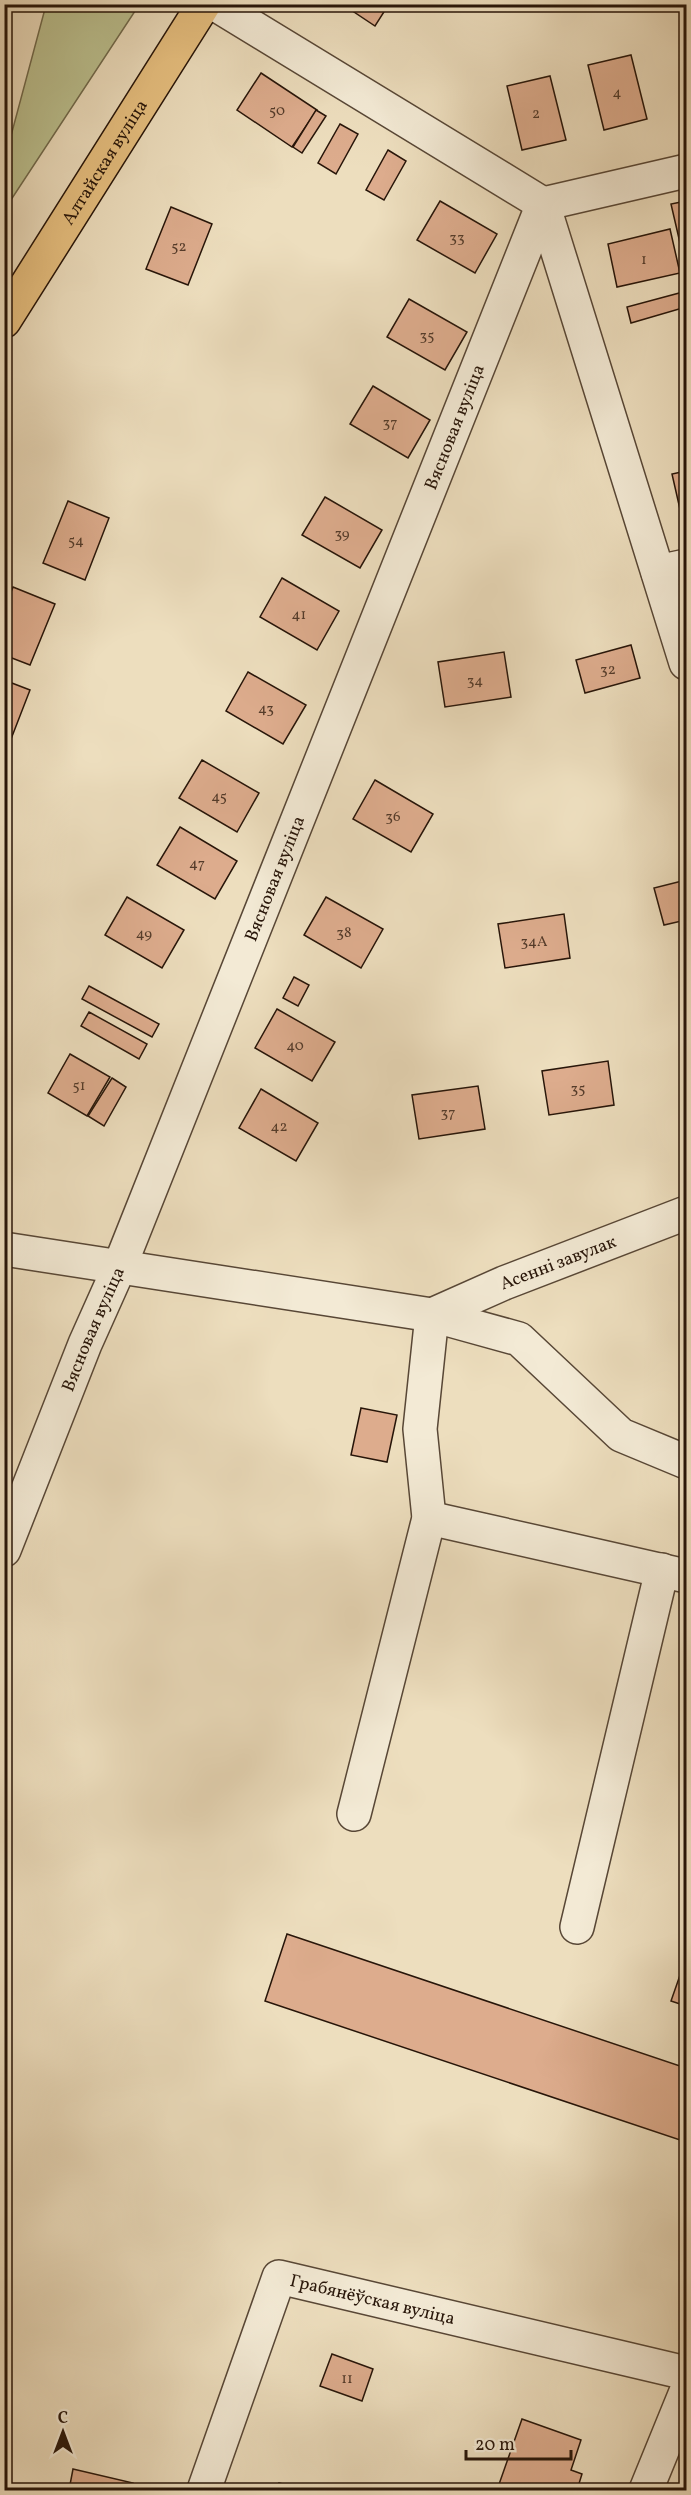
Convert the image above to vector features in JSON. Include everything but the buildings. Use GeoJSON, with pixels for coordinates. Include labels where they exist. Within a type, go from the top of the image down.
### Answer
{"type":"FeatureCollection","features":[{"type":"Feature","properties":{"kind":"main road","name":"Алтайская вуліца"},"geometry":{"type":"LineString","coordinates":[[4,321],[204,4]]}},
{"type":"Feature","properties":{"kind":"street"},"geometry":{"type":"LineString","coordinates":[[215,4],[543,204],[672,569],[687,663]]}},
{"type":"Feature","properties":{"kind":"street"},"geometry":{"type":"LineString","coordinates":[[543,204],[687,171]]}},
{"type":"Feature","properties":{"kind":"street","name":"Вясновая вуліца"},"geometry":{"type":"LineString","coordinates":[[4,1550],[85,1344],[119,1268],[543,204]]}},
{"type":"Feature","properties":{"kind":"street","name":"Асенні завулак"},"geometry":{"type":"LineString","coordinates":[[432,1315],[504,1283],[687,1214]]}},
{"type":"Feature","properties":{"kind":"street"},"geometry":{"type":"LineString","coordinates":[[4,1249],[432,1315],[519,1339],[621,1435],[687,1462]]}},
{"type":"Feature","properties":{"kind":"street"},"geometry":{"type":"LineString","coordinates":[[354,1815],[429,1518],[420,1429],[432,1315]]}},
{"type":"Feature","properties":{"kind":"street"},"geometry":{"type":"LineString","coordinates":[[429,1518],[674,1573],[577,1927]]}},
{"type":"Feature","properties":{"kind":"street","name":"Грабянёўская вуліца"},"geometry":{"type":"LineString","coordinates":[[204,2490],[279,2277],[687,2373]]}},
{"type":"Feature","properties":{"kind":"street"},"geometry":{"type":"LineString","coordinates":[[646,2490],[687,2392]]}},
{"type":"Feature","properties":{"kind":"green space"},"geometry":{"type":"Polygon","coordinates":[[[46,5],[139,5],[5,209],[5,158],[46,5]]]}}]}
